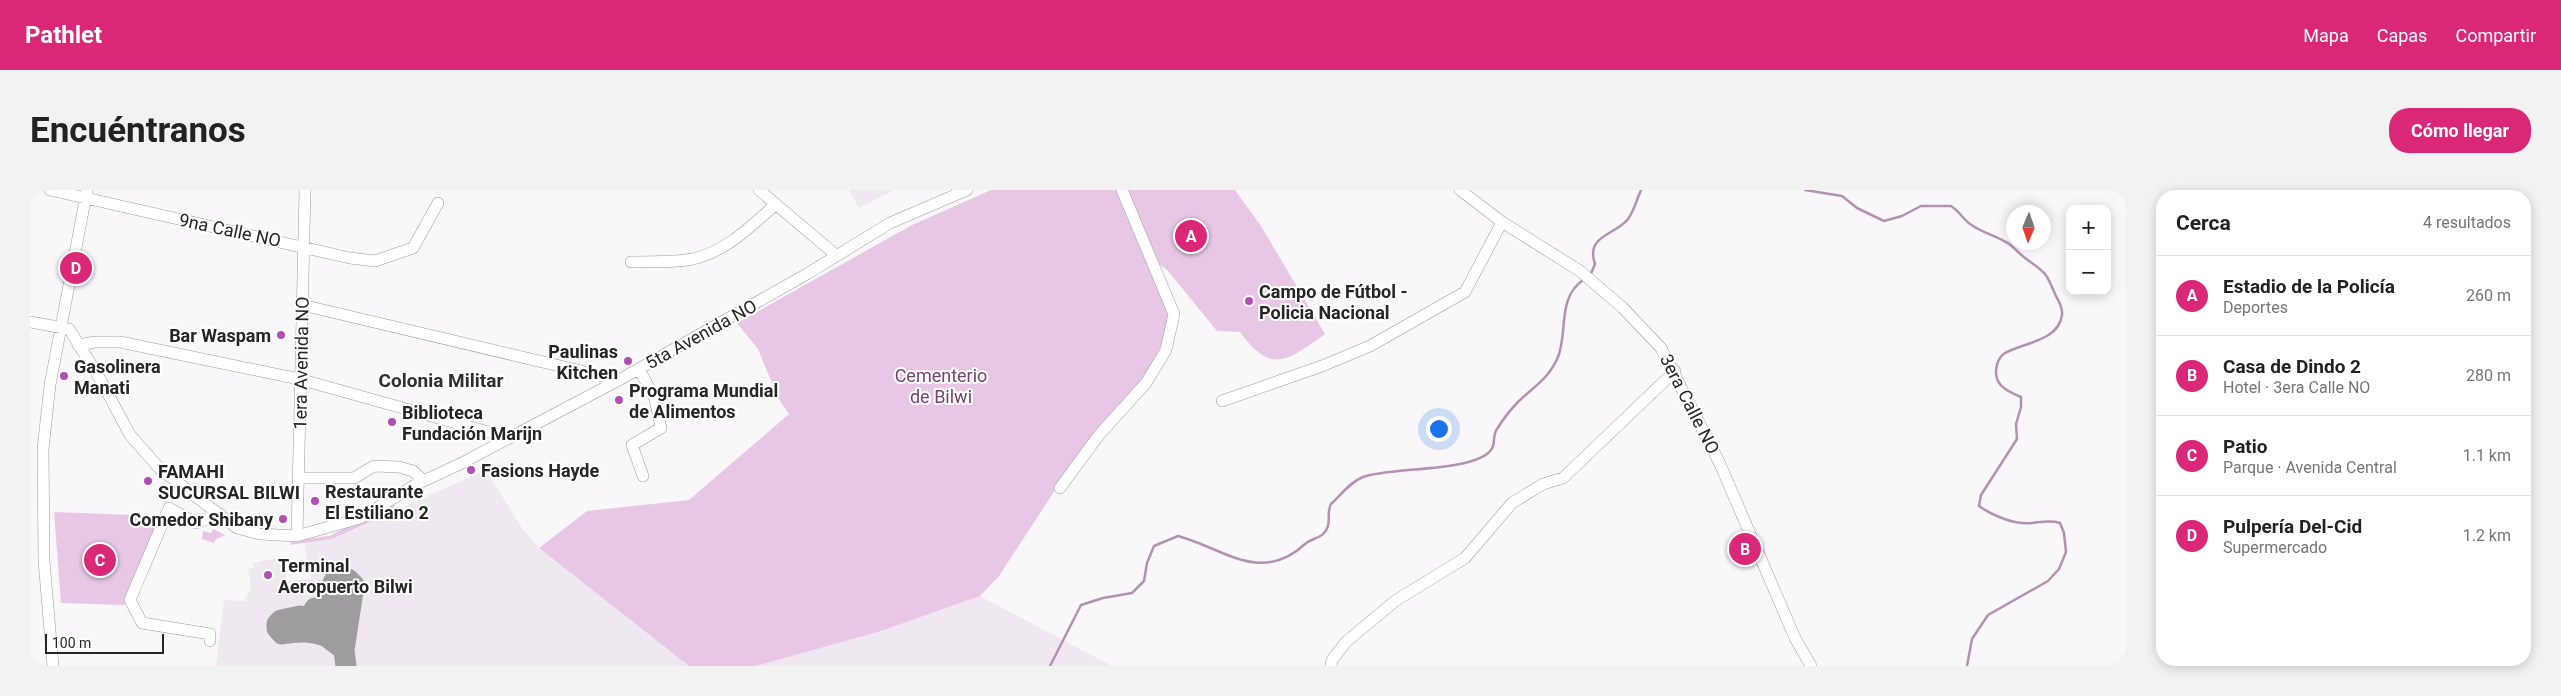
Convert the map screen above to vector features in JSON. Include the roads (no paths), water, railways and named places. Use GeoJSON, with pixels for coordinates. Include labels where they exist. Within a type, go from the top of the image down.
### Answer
{"type":"FeatureCollection","features":[{"type":"Feature","properties":{"kind":"street","name":"9na Calle NO"},"geometry":{"type":"LineString","coordinates":[[50,190],[86,194],[350,258],[375,261],[413,248],[438,203]]}},
{"type":"Feature","properties":{"kind":"street","name":"1era Avenida NO"},"geometry":{"type":"LineString","coordinates":[[297,536],[299,379],[305,190]]}},
{"type":"Feature","properties":{"kind":"street"},"geometry":{"type":"LineString","coordinates":[[759,190],[836,255]]}},
{"type":"Feature","properties":{"kind":"street","name":"5ta Avenida NO"},"geometry":{"type":"LineString","coordinates":[[60,326],[69,329],[99,377],[130,435],[160,469],[237,528],[260,534],[297,536],[360,518],[424,481],[619,380],[890,223],[967,190]]}},
{"type":"Feature","properties":{"kind":"street"},"geometry":{"type":"LineString","coordinates":[[1060,488],[1099,434],[1146,382],[1166,350],[1174,314],[1122,190]]}},
{"type":"Feature","properties":{"kind":"street","name":"3era Calle NO"},"geometry":{"type":"LineString","coordinates":[[1460,190],[1502,222],[1580,271],[1623,308],[1662,348],[1720,464],[1797,641],[1811,666]]}},
{"type":"Feature","properties":{"kind":"street"},"geometry":{"type":"LineString","coordinates":[[53,666],[44,561],[43,449],[50,385],[86,194]]}},
{"type":"Feature","properties":{"kind":"street"},"geometry":{"type":"LineString","coordinates":[[631,262],[691,259],[703,256],[733,241],[776,204]]}},
{"type":"Feature","properties":{"kind":"street"},"geometry":{"type":"LineString","coordinates":[[1222,401],[1322,366],[1370,346],[1465,292],[1502,222]]}},
{"type":"Feature","properties":{"kind":"street"},"geometry":{"type":"LineString","coordinates":[[302,305],[619,380]]}},
{"type":"Feature","properties":{"kind":"street"},"geometry":{"type":"LineString","coordinates":[[30,322],[60,326]]}},
{"type":"Feature","properties":{"kind":"street"},"geometry":{"type":"LineString","coordinates":[[78,345],[95,342],[120,342],[299,379],[510,438]]}},
{"type":"Feature","properties":{"kind":"street"},"geometry":{"type":"LineString","coordinates":[[639,368],[655,399],[661,428],[632,446],[643,476]]}},
{"type":"Feature","properties":{"kind":"street"},"geometry":{"type":"LineString","coordinates":[[1331,666],[1332,660],[1353,636],[1395,601],[1465,558],[1512,503],[1543,484],[1563,478],[1674,371]]}},
{"type":"Feature","properties":{"kind":"street"},"geometry":{"type":"LineString","coordinates":[[298,478],[354,478],[374,466],[399,467],[414,471],[424,481]]}},
{"type":"Feature","properties":{"kind":"street"},"geometry":{"type":"LineString","coordinates":[[210,641],[210,634],[142,623],[130,600],[169,508],[196,523],[220,514]]}},
{"type":"Feature","properties":{"kind":"waterway"},"geometry":{"type":"LineString","coordinates":[[1590,276],[1595,264],[1594,247],[1598,241],[1628,219],[1641,190]]}},
{"type":"Feature","properties":{"kind":"waterway"},"geometry":{"type":"LineString","coordinates":[[1805,190],[1842,196],[1857,208],[1884,221],[1902,216],[1921,206],[1951,206],[1970,224],[2007,243],[2041,270],[2049,280],[2061,306],[2062,315],[2059,324],[2054,330],[2039,340],[2005,353],[1998,362],[1996,372],[1998,382],[2005,389],[2021,397],[2021,407],[2016,424],[2017,439],[1981,495],[1979,506],[1997,516],[2019,523],[2049,521],[2060,523],[2064,533],[2066,552],[2059,569],[2048,581],[1988,615],[1972,639],[1967,666]]}},
{"type":"Feature","properties":{"kind":"waterway"},"geometry":{"type":"LineString","coordinates":[[1050,666],[1081,605],[1103,598],[1132,593],[1144,581],[1147,563],[1154,546],[1178,536],[1242,560],[1257,563],[1273,562],[1289,556],[1324,533],[1328,526],[1331,504],[1358,479],[1376,474],[1451,466],[1482,457],[1491,450],[1495,434],[1507,415],[1545,377],[1554,365],[1561,347],[1566,306],[1575,287],[1583,280]]}},
{"type":"Feature","properties":{"kind":"place","name":"Estadio de la Policía"},"geometry":{"type":"Point","coordinates":[1191,236]}},
{"type":"Feature","properties":{"kind":"place","name":"Pulpería Del-Cid"},"geometry":{"type":"Point","coordinates":[76,268]}},
{"type":"Feature","properties":{"kind":"place","name":"Campo de Fútbol - Policia Nacional"},"geometry":{"type":"Point","coordinates":[1249,301]}},
{"type":"Feature","properties":{"kind":"place","name":"Bar Waspam"},"geometry":{"type":"Point","coordinates":[281,335]}},
{"type":"Feature","properties":{"kind":"place","name":"Paulinas Kitchen"},"geometry":{"type":"Point","coordinates":[628,361]}},
{"type":"Feature","properties":{"kind":"place","name":"Gasolinera Manati"},"geometry":{"type":"Point","coordinates":[64,376]}},
{"type":"Feature","properties":{"kind":"place","name":"Programa Mundial de Alimentos"},"geometry":{"type":"Point","coordinates":[619,400]}},
{"type":"Feature","properties":{"kind":"place","name":"Biblioteca Fundación Marijn"},"geometry":{"type":"Point","coordinates":[392,422]}},
{"type":"Feature","properties":{"kind":"place","name":"Fasions Hayde"},"geometry":{"type":"Point","coordinates":[471,470]}},
{"type":"Feature","properties":{"kind":"place","name":"FAMAHI SUCURSAL BILWI"},"geometry":{"type":"Point","coordinates":[148,481]}},
{"type":"Feature","properties":{"kind":"place","name":"Restaurante El Estiliano 2"},"geometry":{"type":"Point","coordinates":[315,501]}},
{"type":"Feature","properties":{"kind":"place","name":"Comedor Shibany"},"geometry":{"type":"Point","coordinates":[283,519]}},
{"type":"Feature","properties":{"kind":"place","name":"Casa de Dindo 2"},"geometry":{"type":"Point","coordinates":[1745,549]}},
{"type":"Feature","properties":{"kind":"place","name":"Patio"},"geometry":{"type":"Point","coordinates":[100,560]}},
{"type":"Feature","properties":{"kind":"place","name":"Terminal Aeropuerto Bilwi"},"geometry":{"type":"Point","coordinates":[268,575]}},
{"type":"Feature","properties":{"kind":"district","name":"Colonia Militar"},"geometry":{"type":"Point","coordinates":[441,380]}},
{"type":"Feature","properties":{"kind":"park label","name":"Cementerio de Bilwi"},"geometry":{"type":"Point","coordinates":[941,385]}}]}
